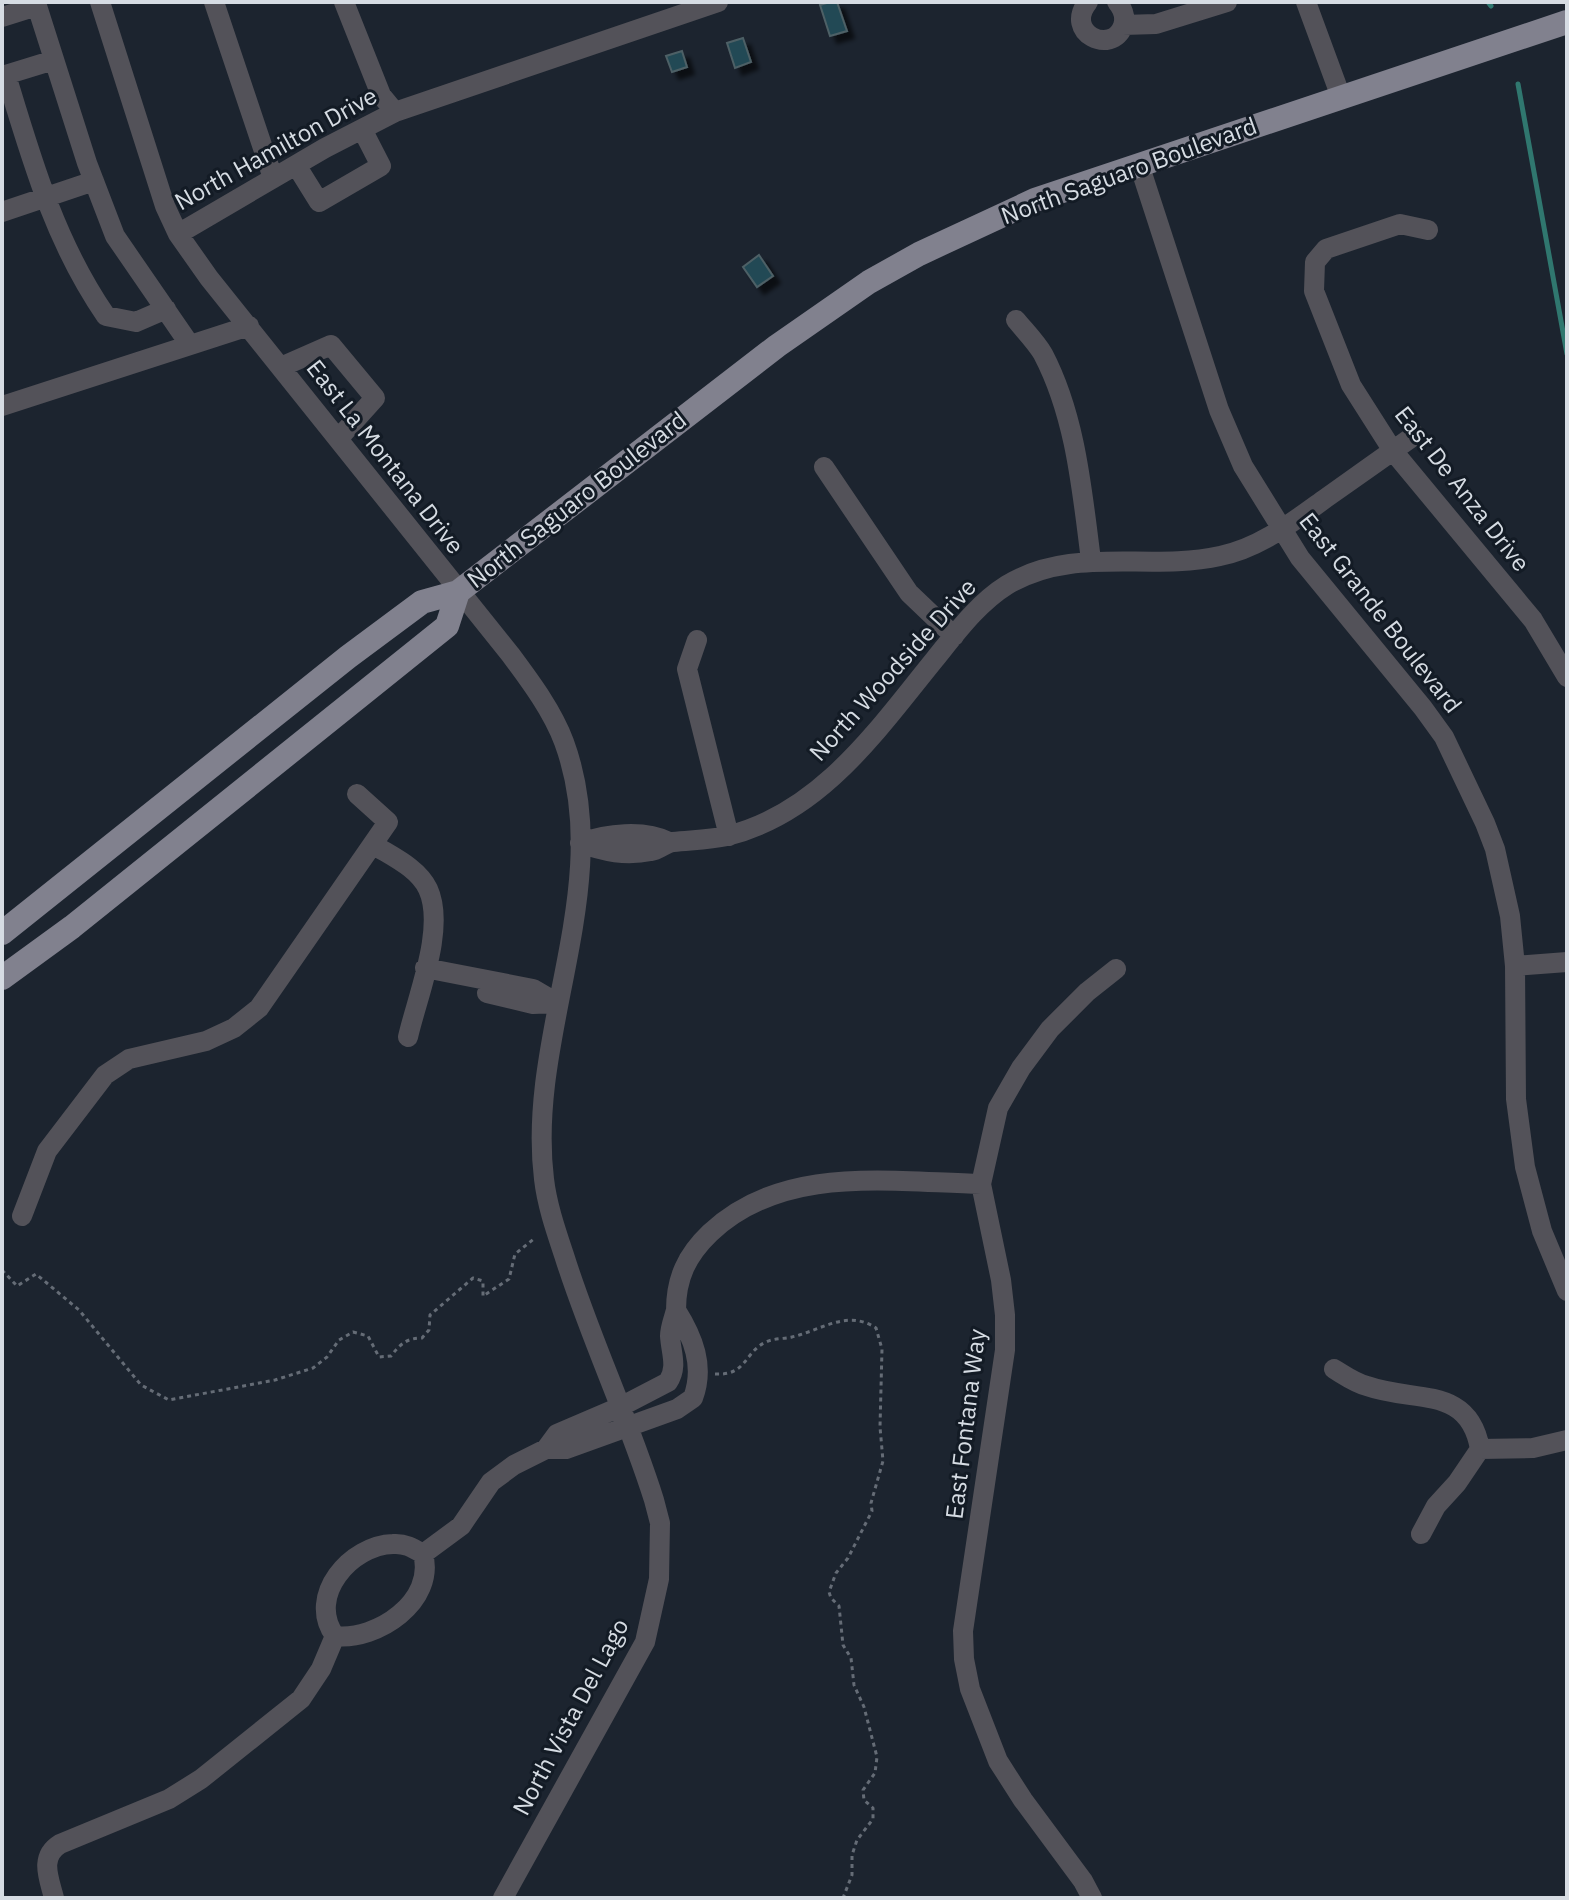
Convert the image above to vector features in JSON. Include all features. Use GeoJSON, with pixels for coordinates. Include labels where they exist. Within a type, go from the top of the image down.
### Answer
{"type":"FeatureCollection","features":[{"type":"Feature","properties":{"kind":"main road","name":"North Saguaro Boulevard"},"geometry":{"type":"LineString","coordinates":[[2,933],[348,657],[422,602],[458,592],[777,346],[869,282],[919,254],[1035,200],[1567,22]]}},
{"type":"Feature","properties":{"kind":"main road","name":"North Saguaro Boulevard"},"geometry":{"type":"LineString","coordinates":[[2,978],[72,927],[447,626],[458,592]]}},
{"type":"Feature","properties":{"kind":"street","name":"East La Montana Drive"},"geometry":{"type":"LineString","coordinates":[[100,2],[136,122],[178,234],[209,278],[510,654],[537,691],[563,740],[578,801],[579,881],[547,1060],[541,1118],[544,1182],[575,1292],[624,1416]]}},
{"type":"Feature","properties":{"kind":"street"},"geometry":{"type":"LineString","coordinates":[[214,2],[273,178]]}},
{"type":"Feature","properties":{"kind":"street"},"geometry":{"type":"LineString","coordinates":[[344,2],[381,95],[395,112]]}},
{"type":"Feature","properties":{"kind":"street","name":"North Hamilton Drive"},"geometry":{"type":"LineString","coordinates":[[178,234],[395,112],[718,2]]}},
{"type":"Feature","properties":{"kind":"street"},"geometry":{"type":"LineString","coordinates":[[1088,2],[1081,12],[1082,27],[1092,38],[1100,40],[1114,37],[1123,25],[1123,12],[1117,2]]}},
{"type":"Feature","properties":{"kind":"street"},"geometry":{"type":"LineString","coordinates":[[1123,25],[1156,24],[1227,2]]}},
{"type":"Feature","properties":{"kind":"street"},"geometry":{"type":"LineString","coordinates":[[1306,2],[1341,97]]}},
{"type":"Feature","properties":{"kind":"street"},"geometry":{"type":"LineString","coordinates":[[2,17],[37,6],[115,236],[190,345]]}},
{"type":"Feature","properties":{"kind":"street"},"geometry":{"type":"LineString","coordinates":[[54,60],[4,76],[44,198],[83,283],[106,316],[136,322],[166,309]]}},
{"type":"Feature","properties":{"kind":"street"},"geometry":{"type":"LineString","coordinates":[[296,165],[319,202],[381,166],[362,129]]}},
{"type":"Feature","properties":{"kind":"street","name":"East Grande Boulevard"},"geometry":{"type":"LineString","coordinates":[[1139,164],[1230,439],[1259,496],[1300,558],[1423,708],[1460,766],[1495,849],[1510,916],[1515,966],[1519,1136],[1532,1199],[1567,1291]]}},
{"type":"Feature","properties":{"kind":"street"},"geometry":{"type":"LineString","coordinates":[[2,212],[94,181]]}},
{"type":"Feature","properties":{"kind":"street","name":"East De Anza Drive"},"geometry":{"type":"LineString","coordinates":[[1428,230],[1400,224],[1326,249],[1315,262],[1314,291],[1351,385],[1393,451],[1533,620],[1567,677]]}},
{"type":"Feature","properties":{"kind":"street"},"geometry":{"type":"LineString","coordinates":[[1016,320],[1041,351],[1062,403],[1079,471],[1091,560]]}},
{"type":"Feature","properties":{"kind":"street"},"geometry":{"type":"LineString","coordinates":[[2,406],[249,326]]}},
{"type":"Feature","properties":{"kind":"street"},"geometry":{"type":"LineString","coordinates":[[281,367],[331,345],[375,398],[338,439]]}},
{"type":"Feature","properties":{"kind":"street","name":"North Woodside Drive"},"geometry":{"type":"LineString","coordinates":[[580,843],[606,853],[654,851],[669,842],[729,836],[771,820],[806,800],[860,750],[977,610],[1006,586],[1047,568],[1091,560],[1200,560],[1225,555],[1280,530],[1415,435]]}},
{"type":"Feature","properties":{"kind":"street"},"geometry":{"type":"LineString","coordinates":[[824,467],[909,593],[954,636]]}},
{"type":"Feature","properties":{"kind":"street"},"geometry":{"type":"LineString","coordinates":[[697,640],[687,669],[729,836]]}},
{"type":"Feature","properties":{"kind":"street"},"geometry":{"type":"LineString","coordinates":[[22,1216],[47,1151],[105,1075],[129,1059],[206,1041],[234,1028],[259,1008],[388,822],[357,794]]}},
{"type":"Feature","properties":{"kind":"street"},"geometry":{"type":"LineString","coordinates":[[374,845],[415,872],[427,888],[433,908],[430,949],[408,1037]]}},
{"type":"Feature","properties":{"kind":"street"},"geometry":{"type":"LineString","coordinates":[[1515,966],[1567,962]]}},
{"type":"Feature","properties":{"kind":"street","name":"East Fontana Way"},"geometry":{"type":"LineString","coordinates":[[1092,1898],[998,1761],[970,1689],[963,1631],[1005,1350],[1001,1280],[981,1184],[998,1108],[1021,1068],[1050,1029],[1116,969]]}},
{"type":"Feature","properties":{"kind":"street"},"geometry":{"type":"LineString","coordinates":[[424,974],[533,989],[557,1003]]}},
{"type":"Feature","properties":{"kind":"street"},"geometry":{"type":"LineString","coordinates":[[624,1416],[673,1375],[670,1332],[680,1275],[695,1248],[726,1218],[761,1199],[797,1187],[833,1181],[981,1184]]}},
{"type":"Feature","properties":{"kind":"street"},"geometry":{"type":"LineString","coordinates":[[423,1554],[461,1526],[491,1482],[514,1465],[546,1449],[557,1434],[624,1416],[677,1409],[693,1398],[699,1378],[689,1330],[676,1310]]}},
{"type":"Feature","properties":{"kind":"street"},"geometry":{"type":"LineString","coordinates":[[1334,1369],[1366,1386],[1435,1400],[1462,1409],[1477,1428],[1480,1449],[1457,1483],[1436,1506],[1421,1534]]}},
{"type":"Feature","properties":{"kind":"street"},"geometry":{"type":"LineString","coordinates":[[673,1375],[699,1378]]}},
{"type":"Feature","properties":{"kind":"street","name":"North Vista Del Lago"},"geometry":{"type":"LineString","coordinates":[[503,1898],[651,1626],[659,1579],[660,1523],[647,1476],[624,1416]]}},
{"type":"Feature","properties":{"kind":"street"},"geometry":{"type":"LineString","coordinates":[[1480,1449],[1533,1448],[1567,1440]]}},
{"type":"Feature","properties":{"kind":"street"},"geometry":{"type":"LineString","coordinates":[[335,1636],[327,1624],[324,1604],[330,1587],[341,1571],[360,1556],[392,1544],[407,1545],[423,1554]]}},
{"type":"Feature","properties":{"kind":"street"},"geometry":{"type":"LineString","coordinates":[[335,1636],[367,1633],[396,1618],[411,1603],[419,1589],[424,1572],[423,1554]]}},
{"type":"Feature","properties":{"kind":"street"},"geometry":{"type":"LineString","coordinates":[[54,1898],[46,1862],[55,1847],[169,1799],[201,1779],[301,1699],[321,1669],[335,1636]]}},
{"type":"Feature","properties":{"kind":"path"},"geometry":{"type":"LineString","coordinates":[[2,1270],[17,1286],[36,1274],[46,1281],[79,1310],[141,1385],[169,1400],[275,1380],[313,1368],[327,1357],[339,1340],[353,1332],[368,1336],[379,1357],[391,1356],[398,1346],[410,1338],[422,1338],[429,1330],[430,1315],[473,1278],[483,1281],[483,1296],[509,1279],[515,1254],[535,1238]]}},
{"type":"Feature","properties":{"kind":"path"},"geometry":{"type":"LineString","coordinates":[[699,1378],[735,1372],[766,1342],[851,1319],[863,1320],[876,1328],[882,1349],[880,1427],[883,1461],[871,1503],[872,1511],[848,1558],[836,1573],[829,1592],[839,1606],[843,1645],[851,1658],[854,1685],[864,1707],[877,1757],[875,1773],[863,1790],[864,1800],[873,1808],[873,1819],[857,1840],[852,1855],[852,1875],[843,1898]]}},
{"type":"Feature","properties":{"kind":"building"},"geometry":{"type":"Polygon","coordinates":[[[837,2],[847,31],[830,36],[820,5],[837,2]]]}},
{"type":"Feature","properties":{"kind":"building"},"geometry":{"type":"Polygon","coordinates":[[[743,38],[751,62],[735,68],[727,43],[743,38]]]}},
{"type":"Feature","properties":{"kind":"building"},"geometry":{"type":"Polygon","coordinates":[[[682,51],[687,67],[672,72],[666,56],[682,51]]]}},
{"type":"Feature","properties":{"kind":"building"},"geometry":{"type":"Polygon","coordinates":[[[759,255],[773,276],[757,287],[743,267],[759,255]]]}},
{"type":"Feature","properties":{"kind":"waterway"},"geometry":{"type":"LineString","coordinates":[[1488,2],[1491,6]]}},
{"type":"Feature","properties":{"kind":"waterway"},"geometry":{"type":"LineString","coordinates":[[1518,84],[1567,354]]}}]}
